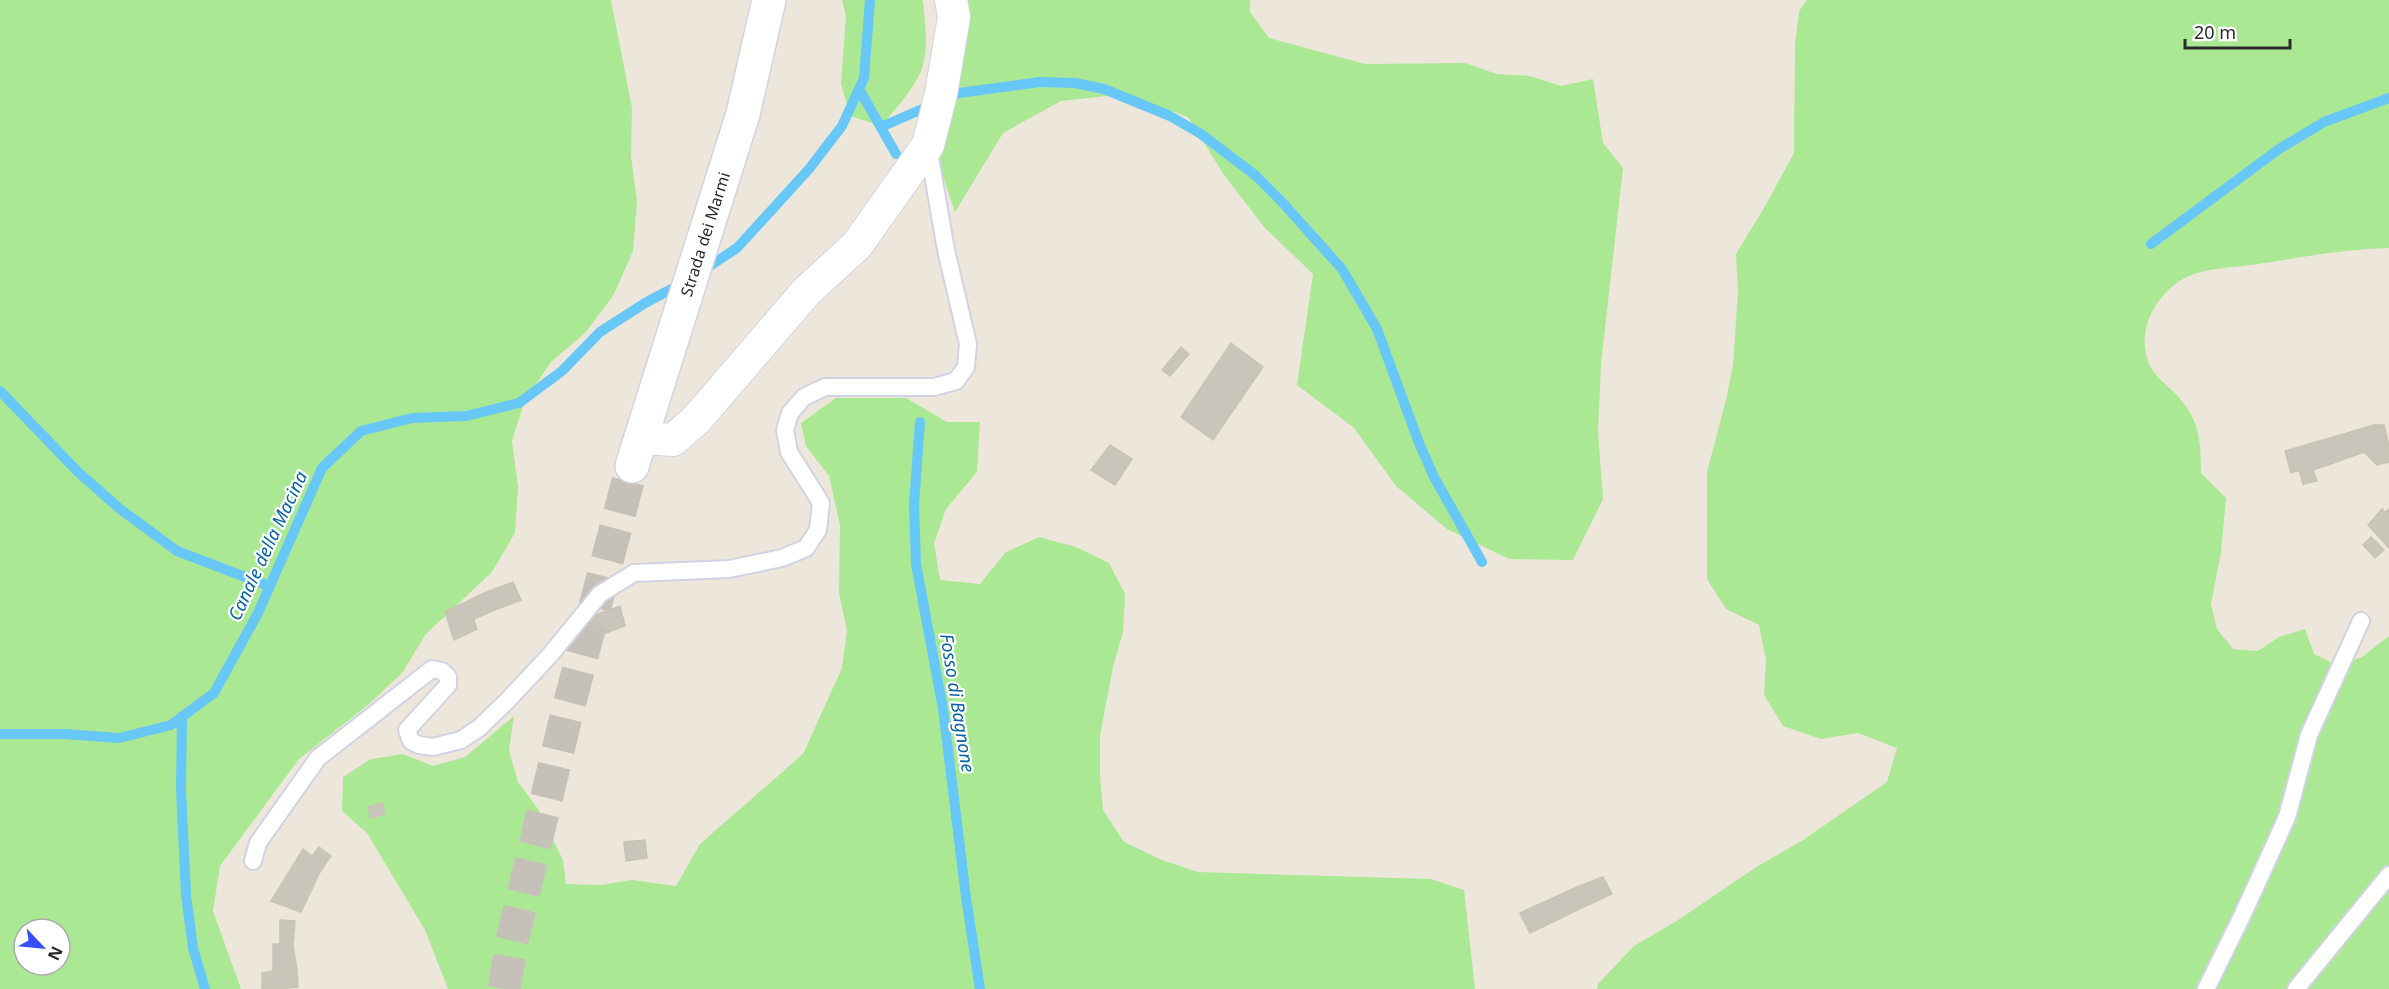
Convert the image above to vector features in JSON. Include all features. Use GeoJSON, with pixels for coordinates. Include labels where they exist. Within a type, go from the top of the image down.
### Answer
{"type":"FeatureCollection","features":[{"type":"Feature","properties":{"kind":"main road","name":"Strada dei Marmi"},"geometry":{"type":"LineString","coordinates":[[637,452],[743,114],[770,0]]}},
{"type":"Feature","properties":{"kind":"street"},"geometry":{"type":"LineString","coordinates":[[637,452],[673,440],[696,420],[806,292],[857,245],[927,145],[941,94],[954,17],[951,0]]}},
{"type":"Feature","properties":{"kind":"lane"},"geometry":{"type":"LineString","coordinates":[[253,861],[258,843],[318,758],[432,669],[442,671],[448,677],[448,685],[407,730],[411,741],[433,747],[461,740],[479,728],[550,655],[600,594],[634,573],[729,569],[782,558],[806,548],[818,530],[821,503],[789,452],[785,430],[790,413],[804,397],[825,387],[934,387],[957,381],[966,367],[968,344],[946,250],[927,145]]}},
{"type":"Feature","properties":{"kind":"lane"},"geometry":{"type":"LineString","coordinates":[[2206,989],[2287,817],[2309,735],[2361,621]]}},
{"type":"Feature","properties":{"kind":"lane"},"geometry":{"type":"LineString","coordinates":[[2296,989],[2389,875]]}},
{"type":"Feature","properties":{"kind":"green space"},"geometry":{"type":"Polygon","coordinates":[[[0,0],[611,0],[632,108],[631,156],[637,202],[633,251],[613,296],[585,333],[551,362],[525,400],[512,441],[518,487],[515,533],[492,572],[426,634],[402,673],[369,704],[299,759],[220,866],[213,911],[241,989],[0,989],[0,0]]]}},
{"type":"Feature","properties":{"kind":"green space"},"geometry":{"type":"Polygon","coordinates":[[[842,0],[922,0],[923,2],[926,43],[922,68],[910,90],[882,126],[850,116],[841,84],[846,16],[842,0]]]}},
{"type":"Feature","properties":{"kind":"green space"},"geometry":{"type":"Polygon","coordinates":[[[963,0],[1250,0],[1250,12],[1269,38],[1365,64],[1465,63],[1497,74],[1530,76],[1561,86],[1593,79],[1603,143],[1623,168],[1601,364],[1598,431],[1603,499],[1573,560],[1509,559],[1447,529],[1396,486],[1354,428],[1297,385],[1313,274],[1265,228],[1224,175],[1188,117],[1125,94],[1061,101],[1003,133],[955,212],[937,159],[963,0]]]}},
{"type":"Feature","properties":{"kind":"green space"},"geometry":{"type":"Polygon","coordinates":[[[1807,0],[2389,0],[2389,248],[2324,254],[2210,270],[2191,275],[2173,286],[2156,305],[2146,328],[2145,340],[2151,368],[2182,401],[2193,419],[2199,439],[2201,473],[2226,498],[2221,553],[2211,604],[2217,629],[2233,649],[2258,651],[2279,637],[2305,629],[2314,654],[2337,665],[2362,657],[2389,636],[2389,989],[1597,989],[1598,984],[1634,946],[1675,922],[1758,866],[1803,840],[1887,782],[1897,748],[1858,733],[1821,739],[1783,726],[1764,695],[1766,660],[1759,625],[1726,609],[1707,579],[1707,472],[1733,365],[1738,291],[1736,254],[1794,153],[1795,45],[1799,11],[1807,0]]]}},
{"type":"Feature","properties":{"kind":"green space"},"geometry":{"type":"Polygon","coordinates":[[[836,398],[906,398],[947,422],[980,422],[977,472],[946,509],[934,543],[940,580],[980,584],[1006,552],[1039,537],[1076,547],[1109,563],[1125,594],[1123,632],[1113,667],[1100,736],[1100,775],[1103,810],[1124,842],[1162,860],[1198,872],[1431,879],[1464,890],[1475,989],[448,989],[425,930],[367,833],[342,811],[343,777],[371,759],[403,754],[433,766],[465,757],[514,716],[509,750],[518,782],[538,809],[563,860],[566,884],[600,885],[632,880],[676,886],[700,844],[803,754],[842,668],[847,631],[839,593],[840,525],[829,476],[806,446],[801,423],[836,398]]]}},
{"type":"Feature","properties":{"kind":"building"},"geometry":{"type":"Polygon","coordinates":[[[1231,343],[1263,367],[1213,440],[1181,417],[1231,343]]]}},
{"type":"Feature","properties":{"kind":"building"},"geometry":{"type":"Polygon","coordinates":[[[1181,347],[1189,354],[1170,376],[1162,370],[1181,347]]]}},
{"type":"Feature","properties":{"kind":"building"},"geometry":{"type":"Polygon","coordinates":[[[2374,425],[2380,449],[2364,452],[2328,465],[2323,440],[2374,425]]]}},
{"type":"Feature","properties":{"kind":"building"},"geometry":{"type":"Polygon","coordinates":[[[2374,425],[2384,425],[2389,446],[2389,462],[2377,465],[2364,452],[2380,449],[2374,425]]]}},
{"type":"Feature","properties":{"kind":"building"},"geometry":{"type":"Polygon","coordinates":[[[2323,440],[2328,465],[2313,470],[2317,481],[2303,484],[2299,470],[2291,473],[2285,451],[2323,440]]]}},
{"type":"Feature","properties":{"kind":"building"},"geometry":{"type":"Polygon","coordinates":[[[1110,445],[1132,459],[1115,485],[1091,470],[1110,445]]]}},
{"type":"Feature","properties":{"kind":"building"},"geometry":{"type":"Polygon","coordinates":[[[2382,509],[2385,512],[2389,509],[2389,548],[2368,525],[2382,509]]]}},
{"type":"Feature","properties":{"kind":"building"},"geometry":{"type":"Polygon","coordinates":[[[2371,537],[2384,550],[2375,558],[2363,545],[2371,537]]]}},
{"type":"Feature","properties":{"kind":"building"},"geometry":{"type":"Polygon","coordinates":[[[513,582],[521,600],[490,612],[482,594],[513,582]]]}},
{"type":"Feature","properties":{"kind":"building"},"geometry":{"type":"Polygon","coordinates":[[[482,594],[490,612],[474,619],[468,601],[482,594]]]}},
{"type":"Feature","properties":{"kind":"building"},"geometry":{"type":"Polygon","coordinates":[[[468,601],[477,629],[454,640],[445,612],[468,601]]]}},
{"type":"Feature","properties":{"kind":"building"},"geometry":{"type":"Polygon","coordinates":[[[620,606],[625,626],[592,638],[585,619],[620,606]]]}},
{"type":"Feature","properties":{"kind":"building"},"geometry":{"type":"Polygon","coordinates":[[[382,803],[385,814],[371,818],[368,807],[382,803]]]}},
{"type":"Feature","properties":{"kind":"building"},"geometry":{"type":"Polygon","coordinates":[[[645,840],[647,858],[626,861],[624,842],[645,840]]]}},
{"type":"Feature","properties":{"kind":"building"},"geometry":{"type":"Polygon","coordinates":[[[319,847],[331,856],[320,872],[301,912],[271,901],[303,849],[312,856],[319,847]]]}},
{"type":"Feature","properties":{"kind":"building"},"geometry":{"type":"Polygon","coordinates":[[[1603,877],[1612,894],[1586,906],[1577,887],[1603,877]]]}},
{"type":"Feature","properties":{"kind":"building"},"geometry":{"type":"Polygon","coordinates":[[[1577,887],[1586,906],[1530,933],[1520,913],[1577,887]]]}},
{"type":"Feature","properties":{"kind":"building"},"geometry":{"type":"Polygon","coordinates":[[[280,920],[295,921],[293,945],[297,970],[273,971],[273,944],[280,944],[280,920]]]}},
{"type":"Feature","properties":{"kind":"building"},"geometry":{"type":"Polygon","coordinates":[[[297,970],[298,987],[278,989],[273,971],[297,970]]]}},
{"type":"Feature","properties":{"kind":"building"},"geometry":{"type":"Polygon","coordinates":[[[273,971],[278,989],[262,989],[262,973],[273,971]]]}},
{"type":"Feature","properties":{"kind":"waterway","name":"Canale della Macina"},"geometry":{"type":"LineString","coordinates":[[702,271],[737,248],[809,169],[842,126],[864,78],[870,0]]}},
{"type":"Feature","properties":{"kind":"waterway"},"geometry":{"type":"LineString","coordinates":[[881,127],[959,93],[1040,82],[1075,83],[1104,89],[1170,116],[1201,134],[1255,175],[1342,269],[1377,329],[1434,477],[1482,562]]}},
{"type":"Feature","properties":{"kind":"waterway","name":"Fosso di Bagnone"},"geometry":{"type":"LineString","coordinates":[[859,89],[896,154]]}},
{"type":"Feature","properties":{"kind":"waterway"},"geometry":{"type":"LineString","coordinates":[[2151,244],[2279,149],[2324,122],[2389,98]]}},
{"type":"Feature","properties":{"kind":"waterway","name":"Canale della Macina"},"geometry":{"type":"LineString","coordinates":[[0,734],[65,734],[119,738],[171,725],[214,693],[258,613],[322,468],[361,431],[412,418],[466,416],[519,403],[562,371],[600,332],[645,303],[681,284]]}},
{"type":"Feature","properties":{"kind":"waterway"},"geometry":{"type":"LineString","coordinates":[[0,391],[78,472],[120,509],[177,551],[269,586]]}},
{"type":"Feature","properties":{"kind":"waterway","name":"Fosso di Bagnone"},"geometry":{"type":"LineString","coordinates":[[920,422],[914,504],[916,564],[943,709],[966,897],[980,989]]}},
{"type":"Feature","properties":{"kind":"waterway"},"geometry":{"type":"LineString","coordinates":[[182,716],[181,789],[186,895],[193,948],[205,989]]}},
{"type":"Feature","properties":{"kind":"tunnel"},"geometry":{"type":"LineString","coordinates":[[504,989],[512,941],[566,717],[632,466]]}}]}
